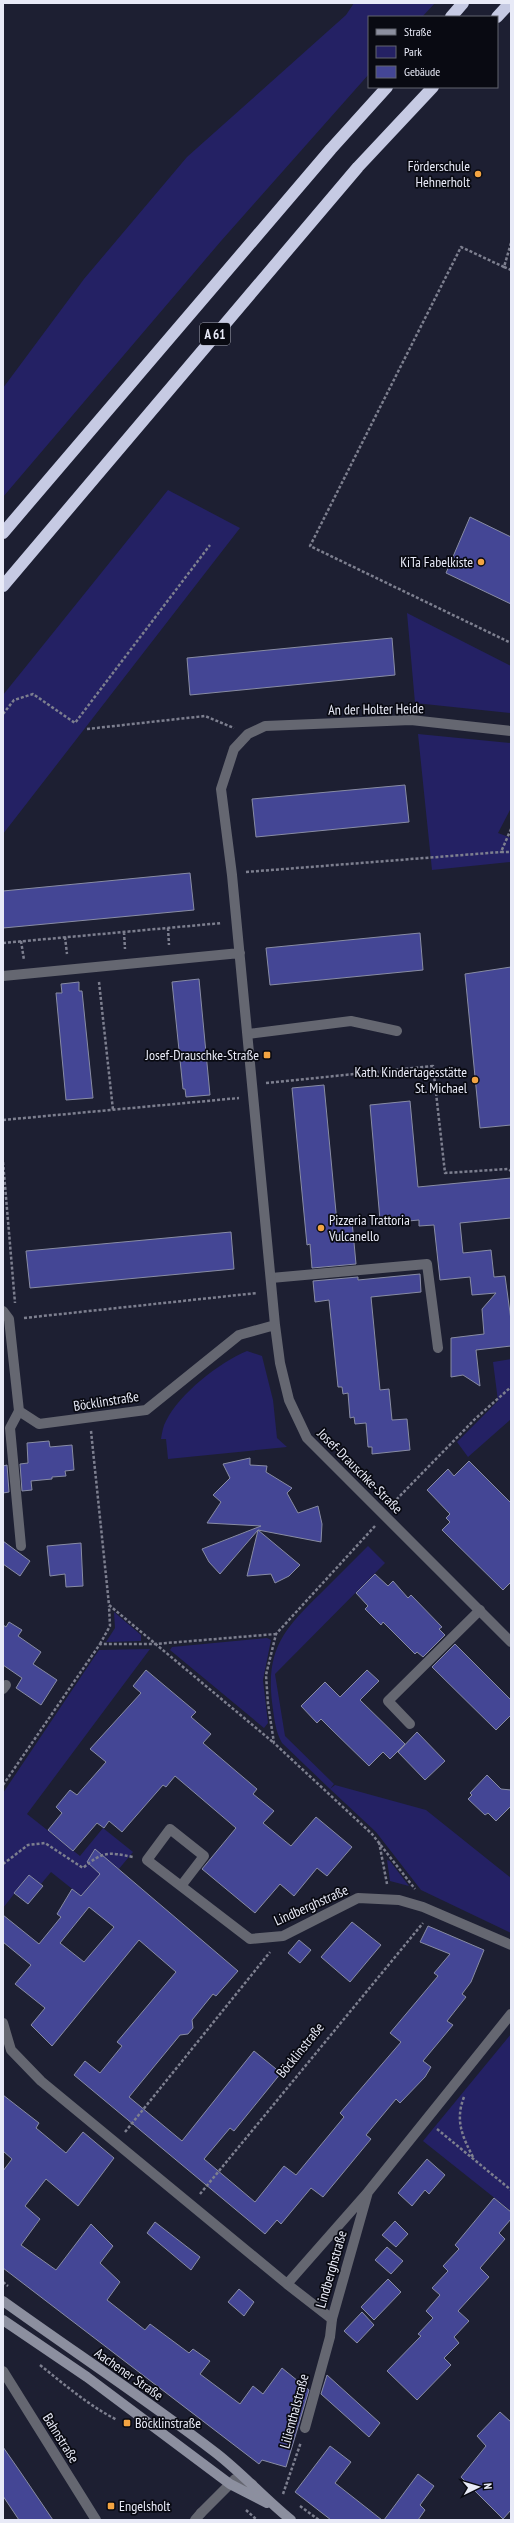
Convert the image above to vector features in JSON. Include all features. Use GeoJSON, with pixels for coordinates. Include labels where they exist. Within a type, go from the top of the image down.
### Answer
{"type":"FeatureCollection","features":[{"type":"Feature","properties":{"kind":"highway"},"geometry":{"type":"LineString","coordinates":[[451,16],[463,3]]}},
{"type":"Feature","properties":{"kind":"highway"},"geometry":{"type":"LineString","coordinates":[[498,16],[510,3]]}},
{"type":"Feature","properties":{"kind":"highway","name":"A 61"},"geometry":{"type":"LineString","coordinates":[[3,532],[331,149],[386,88]]}},
{"type":"Feature","properties":{"kind":"highway","name":"A 61"},"geometry":{"type":"LineString","coordinates":[[3,586],[353,173],[432,88]]}},
{"type":"Feature","properties":{"kind":"main road","name":"Aachener Straße"},"geometry":{"type":"LineString","coordinates":[[3,2301],[216,2453],[253,2484],[272,2505],[291,2520]]}},
{"type":"Feature","properties":{"kind":"main road","name":"Aachener Straße"},"geometry":{"type":"LineString","coordinates":[[3,2320],[88,2377],[230,2484],[272,2505]]}},
{"type":"Feature","properties":{"kind":"street","name":"An der Holter Heide"},"geometry":{"type":"LineString","coordinates":[[265,726],[411,720],[511,731]]}},
{"type":"Feature","properties":{"kind":"street","name":"Josef-Drauschke-Straße"},"geometry":{"type":"LineString","coordinates":[[265,726],[248,734],[234,749],[221,789],[240,953],[275,1325],[280,1363],[289,1400],[307,1438],[511,1642]]}},
{"type":"Feature","properties":{"kind":"street"},"geometry":{"type":"LineString","coordinates":[[3,976],[240,953]]}},
{"type":"Feature","properties":{"kind":"street"},"geometry":{"type":"LineString","coordinates":[[248,1034],[351,1021],[397,1031]]}},
{"type":"Feature","properties":{"kind":"street"},"geometry":{"type":"LineString","coordinates":[[271,1278],[427,1264],[438,1348]]}},
{"type":"Feature","properties":{"kind":"street"},"geometry":{"type":"LineString","coordinates":[[10,1316],[19,1411],[10,1428],[21,1546]]}},
{"type":"Feature","properties":{"kind":"street","name":"Böcklinstraße"},"geometry":{"type":"LineString","coordinates":[[19,1411],[39,1424],[90,1419],[146,1410],[239,1335],[275,1325]]}},
{"type":"Feature","properties":{"kind":"street"},"geometry":{"type":"LineString","coordinates":[[410,1724],[388,1701],[480,1610]]}},
{"type":"Feature","properties":{"kind":"street"},"geometry":{"type":"LineString","coordinates":[[148,1860],[170,1829],[204,1856],[180,1886]]}},
{"type":"Feature","properties":{"kind":"street","name":"Lindberghstraße"},"geometry":{"type":"LineString","coordinates":[[148,1860],[250,1939],[283,1936],[358,1898],[390,1900],[423,1907],[511,1945]]}},
{"type":"Feature","properties":{"kind":"street","name":"Lindberghstraße"},"geometry":{"type":"LineString","coordinates":[[368,2192],[332,2319],[286,2284],[368,2192],[511,2014]]}},
{"type":"Feature","properties":{"kind":"street"},"geometry":{"type":"LineString","coordinates":[[3,2023],[11,2050],[41,2081],[117,2141],[190,2206],[286,2284]]}},
{"type":"Feature","properties":{"kind":"street","name":"Lilienthalstraße"},"geometry":{"type":"LineString","coordinates":[[305,2428],[330,2337],[332,2319]]}},
{"type":"Feature","properties":{"kind":"street","name":"Bahnstraße"},"geometry":{"type":"LineString","coordinates":[[3,2371],[96,2520]]}},
{"type":"Feature","properties":{"kind":"street"},"geometry":{"type":"LineString","coordinates":[[198,2517],[235,2479],[253,2484]]}},
{"type":"Feature","properties":{"kind":"path"},"geometry":{"type":"LineString","coordinates":[[504,267],[511,243]]}},
{"type":"Feature","properties":{"kind":"path"},"geometry":{"type":"LineString","coordinates":[[511,270],[461,247],[310,546],[511,643]]}},
{"type":"Feature","properties":{"kind":"path"},"geometry":{"type":"LineString","coordinates":[[3,714],[14,700],[33,694],[75,722],[210,545]]}},
{"type":"Feature","properties":{"kind":"path"},"geometry":{"type":"LineString","coordinates":[[87,729],[205,716],[248,734]]}},
{"type":"Feature","properties":{"kind":"path"},"geometry":{"type":"LineString","coordinates":[[501,852],[511,829]]}},
{"type":"Feature","properties":{"kind":"path"},"geometry":{"type":"LineString","coordinates":[[232,875],[511,852]]}},
{"type":"Feature","properties":{"kind":"path"},"geometry":{"type":"LineString","coordinates":[[3,943],[236,921]]}},
{"type":"Feature","properties":{"kind":"path"},"geometry":{"type":"LineString","coordinates":[[98,967],[113,1110]]}},
{"type":"Feature","properties":{"kind":"path"},"geometry":{"type":"LineString","coordinates":[[252,1084],[433,1066],[444,1173],[508,1169],[511,1172]]}},
{"type":"Feature","properties":{"kind":"path"},"geometry":{"type":"LineString","coordinates":[[3,1120],[253,1096]]}},
{"type":"Feature","properties":{"kind":"path"},"geometry":{"type":"LineString","coordinates":[[3,1162],[10,1316],[272,1291]]}},
{"type":"Feature","properties":{"kind":"path"},"geometry":{"type":"LineString","coordinates":[[274,1743],[266,1675],[276,1634],[403,1492],[475,1419],[511,1387]]}},
{"type":"Feature","properties":{"kind":"path"},"geometry":{"type":"LineString","coordinates":[[3,1785],[100,1644],[110,1626],[90,1419]]}},
{"type":"Feature","properties":{"kind":"path"},"geometry":{"type":"LineString","coordinates":[[109,1605],[274,1743],[378,1842],[414,1888],[423,1907]]}},
{"type":"Feature","properties":{"kind":"path"},"geometry":{"type":"LineString","coordinates":[[100,1644],[155,1644],[276,1634]]}},
{"type":"Feature","properties":{"kind":"path"},"geometry":{"type":"LineString","coordinates":[[378,1842],[390,1900]]}},
{"type":"Feature","properties":{"kind":"path"},"geometry":{"type":"LineString","coordinates":[[3,1864],[28,1845],[45,1843],[83,1868],[94,1859],[109,1852],[148,1860]]}},
{"type":"Feature","properties":{"kind":"path","name":"Böcklinstraße"},"geometry":{"type":"LineString","coordinates":[[190,2206],[432,1912]]}},
{"type":"Feature","properties":{"kind":"path"},"geometry":{"type":"LineString","coordinates":[[117,2141],[283,1936]]}},
{"type":"Feature","properties":{"kind":"path"},"geometry":{"type":"LineString","coordinates":[[468,2067],[467,2092],[459,2118],[461,2134],[473,2157]]}},
{"type":"Feature","properties":{"kind":"path"},"geometry":{"type":"LineString","coordinates":[[425,2120],[473,2157],[511,2190]]}},
{"type":"Feature","properties":{"kind":"path","name":"Lilienthalstraße"},"geometry":{"type":"LineString","coordinates":[[272,2505],[284,2493],[288,2484],[305,2428]]}},
{"type":"Feature","properties":{"kind":"green space"},"geometry":{"type":"Polygon","coordinates":[[[354,3],[435,3],[423,16],[368,16],[368,75],[221,241],[3,497],[3,388],[84,279],[187,157],[346,15],[354,3]]]}},
{"type":"Feature","properties":{"kind":"green space"},"geometry":{"type":"Polygon","coordinates":[[[168,490],[240,528],[3,834],[3,695],[168,490]]]}},
{"type":"Feature","properties":{"kind":"green space"},"geometry":{"type":"Polygon","coordinates":[[[407,613],[511,666],[511,713],[415,703],[407,613]]]}},
{"type":"Feature","properties":{"kind":"green space"},"geometry":{"type":"Polygon","coordinates":[[[418,734],[511,743],[511,808],[498,833],[511,838],[511,862],[432,870],[418,734]]]}},
{"type":"Feature","properties":{"kind":"green space"},"geometry":{"type":"Polygon","coordinates":[[[247,1351],[262,1356],[273,1400],[277,1438],[287,1447],[168,1459],[166,1439],[161,1439],[164,1425],[180,1400],[213,1371],[236,1356],[247,1351]]]}},
{"type":"Feature","properties":{"kind":"green space"},"geometry":{"type":"Polygon","coordinates":[[[511,1359],[511,1419],[468,1457],[457,1442],[498,1401],[493,1362],[511,1359]]]}},
{"type":"Feature","properties":{"kind":"green space"},"geometry":{"type":"Polygon","coordinates":[[[368,1546],[385,1563],[275,1674],[285,1736],[334,1784],[330,1789],[282,1743],[275,1723],[272,1702],[272,1668],[280,1641],[296,1618],[368,1546]]]}},
{"type":"Feature","properties":{"kind":"green space"},"geometry":{"type":"Polygon","coordinates":[[[114,1612],[141,1635],[141,1641],[106,1642],[115,1628],[114,1612]]]}},
{"type":"Feature","properties":{"kind":"green space"},"geometry":{"type":"Polygon","coordinates":[[[267,1638],[271,1640],[263,1680],[268,1723],[264,1728],[170,1650],[172,1647],[267,1638]]]}},
{"type":"Feature","properties":{"kind":"green space"},"geometry":{"type":"Polygon","coordinates":[[[150,1649],[27,1814],[80,1856],[103,1828],[133,1852],[118,1870],[81,1896],[51,1872],[41,1884],[29,1875],[3,1908],[3,1793],[99,1650],[150,1649]]]}},
{"type":"Feature","properties":{"kind":"green space"},"geometry":{"type":"Polygon","coordinates":[[[335,1785],[426,1810],[511,1878],[511,1933],[421,1890],[376,1832],[330,1789],[335,1785]]]}},
{"type":"Feature","properties":{"kind":"green space"},"geometry":{"type":"Polygon","coordinates":[[[387,1860],[390,1861],[409,1886],[390,1881],[387,1860]]]}},
{"type":"Feature","properties":{"kind":"green space"},"geometry":{"type":"Polygon","coordinates":[[[511,2034],[511,2211],[423,2141],[511,2034]]]}},
{"type":"Feature","properties":{"kind":"building","name":"KiTa Fabelkiste"},"geometry":{"type":"Polygon","coordinates":[[[470,517],[511,537],[511,604],[446,573],[470,517]]]}},
{"type":"Feature","properties":{"kind":"building"},"geometry":{"type":"Polygon","coordinates":[[[392,638],[395,675],[190,695],[187,658],[392,638]]]}},
{"type":"Feature","properties":{"kind":"building"},"geometry":{"type":"Polygon","coordinates":[[[405,785],[409,822],[256,837],[252,799],[405,785]]]}},
{"type":"Feature","properties":{"kind":"building"},"geometry":{"type":"Polygon","coordinates":[[[190,873],[194,910],[3,928],[3,891],[190,873]]]}},
{"type":"Feature","properties":{"kind":"building"},"geometry":{"type":"Polygon","coordinates":[[[420,933],[423,970],[270,985],[266,948],[420,933]]]}},
{"type":"Feature","properties":{"kind":"building"},"geometry":{"type":"Polygon","coordinates":[[[511,967],[511,1125],[480,1128],[465,974],[511,967]]]}},
{"type":"Feature","properties":{"kind":"building"},"geometry":{"type":"Polygon","coordinates":[[[199,979],[210,1095],[186,1097],[185,1089],[183,1089],[172,982],[199,979]]]}},
{"type":"Feature","properties":{"kind":"building"},"geometry":{"type":"Polygon","coordinates":[[[79,982],[79,991],[82,991],[93,1098],[66,1100],[56,993],[62,993],[61,984],[79,982]]]}},
{"type":"Feature","properties":{"kind":"building"},"geometry":{"type":"Polygon","coordinates":[[[324,1085],[337,1223],[352,1221],[356,1264],[312,1268],[310,1244],[307,1245],[292,1088],[324,1085]]]}},
{"type":"Feature","properties":{"kind":"building"},"geometry":{"type":"Polygon","coordinates":[[[410,1101],[418,1187],[511,1178],[511,1218],[460,1223],[463,1253],[491,1250],[494,1277],[505,1276],[511,1320],[511,1346],[476,1350],[480,1386],[463,1375],[451,1377],[451,1338],[484,1334],[482,1309],[496,1293],[472,1295],[470,1277],[440,1280],[434,1225],[419,1226],[419,1220],[408,1221],[408,1218],[380,1220],[370,1105],[410,1101]]]}},
{"type":"Feature","properties":{"kind":"building"},"geometry":{"type":"Polygon","coordinates":[[[231,1232],[234,1269],[30,1288],[26,1251],[231,1232]]]}},
{"type":"Feature","properties":{"kind":"building"},"geometry":{"type":"Polygon","coordinates":[[[420,1274],[421,1292],[371,1297],[380,1390],[389,1389],[392,1420],[407,1419],[410,1450],[372,1454],[372,1447],[368,1447],[366,1423],[355,1424],[354,1417],[350,1418],[348,1393],[343,1394],[342,1387],[338,1387],[329,1300],[315,1302],[313,1281],[358,1277],[358,1280],[420,1274]]]}},
{"type":"Feature","properties":{"kind":"building"},"geometry":{"type":"Polygon","coordinates":[[[49,1441],[50,1447],[72,1445],[74,1470],[65,1471],[66,1476],[31,1481],[32,1490],[22,1491],[20,1464],[28,1463],[27,1443],[49,1441]]]}},
{"type":"Feature","properties":{"kind":"building"},"geometry":{"type":"Polygon","coordinates":[[[250,1458],[250,1465],[267,1466],[266,1472],[292,1488],[287,1493],[298,1513],[318,1506],[322,1524],[321,1542],[258,1530],[220,1574],[209,1562],[202,1549],[261,1526],[207,1523],[221,1502],[213,1495],[230,1478],[223,1464],[250,1458]]]}},
{"type":"Feature","properties":{"kind":"building"},"geometry":{"type":"Polygon","coordinates":[[[469,1461],[511,1503],[511,1582],[503,1590],[442,1530],[450,1522],[446,1518],[450,1514],[427,1490],[448,1469],[454,1476],[469,1461]]]}},
{"type":"Feature","properties":{"kind":"building"},"geometry":{"type":"Polygon","coordinates":[[[7,1465],[9,1492],[3,1493],[3,1466],[7,1465]]]}},
{"type":"Feature","properties":{"kind":"building"},"geometry":{"type":"Polygon","coordinates":[[[258,1530],[300,1565],[289,1576],[275,1583],[271,1574],[247,1576],[258,1530]]]}},
{"type":"Feature","properties":{"kind":"building"},"geometry":{"type":"Polygon","coordinates":[[[3,1541],[30,1561],[20,1576],[3,1564],[3,1541]]]}},
{"type":"Feature","properties":{"kind":"building"},"geometry":{"type":"Polygon","coordinates":[[[81,1543],[83,1586],[66,1587],[65,1574],[50,1576],[47,1546],[81,1543]]]}},
{"type":"Feature","properties":{"kind":"building"},"geometry":{"type":"Polygon","coordinates":[[[375,1574],[388,1586],[393,1581],[408,1598],[411,1595],[442,1627],[439,1629],[445,1635],[423,1657],[417,1652],[415,1654],[383,1622],[381,1625],[365,1609],[368,1606],[356,1593],[375,1574]]]}},
{"type":"Feature","properties":{"kind":"building"},"geometry":{"type":"Polygon","coordinates":[[[9,1622],[22,1630],[18,1636],[41,1652],[33,1664],[57,1680],[41,1705],[16,1688],[22,1678],[3,1665],[3,1625],[6,1627],[9,1622]]]}},
{"type":"Feature","properties":{"kind":"building"},"geometry":{"type":"Polygon","coordinates":[[[455,1644],[511,1700],[511,1715],[496,1730],[432,1667],[455,1644]]]}},
{"type":"Feature","properties":{"kind":"building"},"geometry":{"type":"Polygon","coordinates":[[[146,1670],[196,1712],[191,1717],[211,1734],[203,1743],[257,1789],[253,1794],[274,1811],[263,1823],[291,1846],[316,1817],[352,1847],[327,1876],[317,1868],[294,1896],[280,1884],[255,1913],[202,1869],[236,1828],[175,1776],[166,1787],[163,1785],[122,1832],[109,1821],[104,1828],[97,1823],[73,1851],[48,1830],[62,1813],[56,1807],[70,1790],[77,1795],[106,1762],[90,1749],[141,1693],[133,1686],[146,1670]]]}},
{"type":"Feature","properties":{"kind":"building"},"geometry":{"type":"Polygon","coordinates":[[[367,1670],[379,1681],[360,1700],[405,1744],[390,1759],[383,1752],[369,1766],[321,1719],[317,1723],[301,1706],[325,1682],[340,1697],[367,1670]]]}},
{"type":"Feature","properties":{"kind":"building"},"geometry":{"type":"Polygon","coordinates":[[[417,1732],[445,1761],[425,1780],[398,1752],[417,1732]]]}},
{"type":"Feature","properties":{"kind":"building"},"geometry":{"type":"Polygon","coordinates":[[[487,1775],[501,1789],[511,1790],[511,1806],[496,1821],[488,1813],[485,1815],[468,1799],[472,1795],[470,1793],[487,1775]]]}},
{"type":"Feature","properties":{"kind":"building"},"geometry":{"type":"Polygon","coordinates":[[[95,1849],[238,1971],[216,1996],[213,1994],[192,2020],[193,2028],[188,2034],[180,2035],[129,2097],[182,2141],[254,2051],[281,2073],[234,2131],[230,2128],[204,2159],[255,2202],[284,2166],[296,2175],[344,2117],[340,2113],[401,2042],[390,2033],[438,1976],[434,1973],[450,1954],[420,1942],[428,1926],[484,1950],[471,1982],[462,1994],[466,1997],[447,2021],[453,2025],[423,2061],[431,2067],[425,2077],[400,2103],[396,2099],[366,2135],[371,2139],[323,2197],[311,2188],[281,2224],[277,2220],[265,2234],[74,2075],[85,2061],[100,2073],[122,2046],[117,2042],[176,1972],[139,1940],[52,2046],[31,2025],[45,2008],[15,1984],[31,1965],[3,1942],[3,1915],[39,1944],[61,1917],[57,1914],[72,1889],[81,1896],[100,1874],[87,1862],[95,1849]],[[89,1907],[60,1943],[84,1962],[114,1927],[89,1907]]]}},
{"type":"Feature","properties":{"kind":"building"},"geometry":{"type":"Polygon","coordinates":[[[29,1875],[43,1886],[28,1904],[14,1893],[29,1875]]]}},
{"type":"Feature","properties":{"kind":"building"},"geometry":{"type":"Polygon","coordinates":[[[352,1922],[381,1945],[350,1982],[321,1957],[352,1922]]]}},
{"type":"Feature","properties":{"kind":"building"},"geometry":{"type":"Polygon","coordinates":[[[299,1940],[311,1950],[300,1963],[288,1953],[299,1940]]]}},
{"type":"Feature","properties":{"kind":"building"},"geometry":{"type":"Polygon","coordinates":[[[3,2095],[39,2123],[36,2128],[66,2153],[83,2132],[114,2158],[78,2206],[46,2179],[25,2206],[40,2219],[21,2245],[56,2270],[91,2224],[113,2246],[100,2263],[120,2282],[107,2300],[145,2330],[150,2324],[189,2353],[193,2349],[210,2361],[200,2374],[240,2404],[253,2386],[263,2394],[282,2368],[309,2390],[286,2467],[262,2460],[259,2464],[3,2268],[3,2171],[12,2159],[3,2151],[3,2095]]]}},
{"type":"Feature","properties":{"kind":"building"},"geometry":{"type":"Polygon","coordinates":[[[427,2159],[445,2175],[429,2194],[425,2190],[412,2206],[398,2193],[427,2159]]]}},
{"type":"Feature","properties":{"kind":"building"},"geometry":{"type":"Polygon","coordinates":[[[494,2198],[511,2212],[511,2219],[499,2233],[505,2239],[480,2268],[489,2277],[458,2311],[469,2321],[454,2337],[459,2343],[444,2358],[451,2365],[417,2400],[387,2371],[421,2336],[418,2334],[433,2318],[426,2311],[440,2295],[432,2288],[448,2271],[443,2266],[459,2249],[455,2245],[494,2198]]]}},
{"type":"Feature","properties":{"kind":"building"},"geometry":{"type":"Polygon","coordinates":[[[395,2221],[408,2234],[396,2247],[382,2235],[395,2221]]]}},
{"type":"Feature","properties":{"kind":"building"},"geometry":{"type":"Polygon","coordinates":[[[155,2222],[200,2257],[191,2270],[147,2233],[155,2222]]]}},
{"type":"Feature","properties":{"kind":"building"},"geometry":{"type":"Polygon","coordinates":[[[387,2247],[403,2261],[391,2274],[375,2260],[387,2247]]]}},
{"type":"Feature","properties":{"kind":"building"},"geometry":{"type":"Polygon","coordinates":[[[388,2279],[401,2292],[374,2320],[361,2307],[388,2279]]]}},
{"type":"Feature","properties":{"kind":"building"},"geometry":{"type":"Polygon","coordinates":[[[239,2289],[254,2302],[244,2316],[228,2302],[239,2289]]]}},
{"type":"Feature","properties":{"kind":"building"},"geometry":{"type":"Polygon","coordinates":[[[362,2312],[374,2325],[357,2343],[344,2331],[362,2312]]]}},
{"type":"Feature","properties":{"kind":"building"},"geometry":{"type":"Polygon","coordinates":[[[327,2375],[380,2423],[369,2437],[321,2394],[327,2375]]]}},
{"type":"Feature","properties":{"kind":"building"},"geometry":{"type":"Polygon","coordinates":[[[500,2412],[511,2422],[511,2510],[503,2519],[461,2477],[486,2446],[477,2436],[500,2412]]]}},
{"type":"Feature","properties":{"kind":"building"},"geometry":{"type":"Polygon","coordinates":[[[330,2446],[351,2462],[335,2483],[382,2520],[331,2520],[295,2492],[330,2446]]]}},
{"type":"Feature","properties":{"kind":"building"},"geometry":{"type":"Polygon","coordinates":[[[3,2447],[53,2520],[19,2520],[3,2496],[3,2447]]]}},
{"type":"Feature","properties":{"kind":"building"},"geometry":{"type":"Polygon","coordinates":[[[418,2474],[434,2486],[420,2505],[425,2510],[418,2520],[384,2520],[418,2474]]]}},
{"type":"Feature","properties":{"kind":"place","name":"Förderschule Hehnerholt"},"geometry":{"type":"Point","coordinates":[478,174]}},
{"type":"Feature","properties":{"kind":"place","name":"KiTa Fabelkiste"},"geometry":{"type":"Point","coordinates":[481,562]}},
{"type":"Feature","properties":{"kind":"place","name":"Josef-Drauschke-Straße"},"geometry":{"type":"Point","coordinates":[267,1055]}},
{"type":"Feature","properties":{"kind":"place","name":"Kath. Kindertagesstätte St. Michael"},"geometry":{"type":"Point","coordinates":[475,1080]}},
{"type":"Feature","properties":{"kind":"place","name":"Pizzeria Trattoria Vulcanello"},"geometry":{"type":"Point","coordinates":[321,1228]}},
{"type":"Feature","properties":{"kind":"place","name":"Böcklinstraße"},"geometry":{"type":"Point","coordinates":[127,2423]}},
{"type":"Feature","properties":{"kind":"place","name":"Engelsholt"},"geometry":{"type":"Point","coordinates":[111,2506]}}]}
